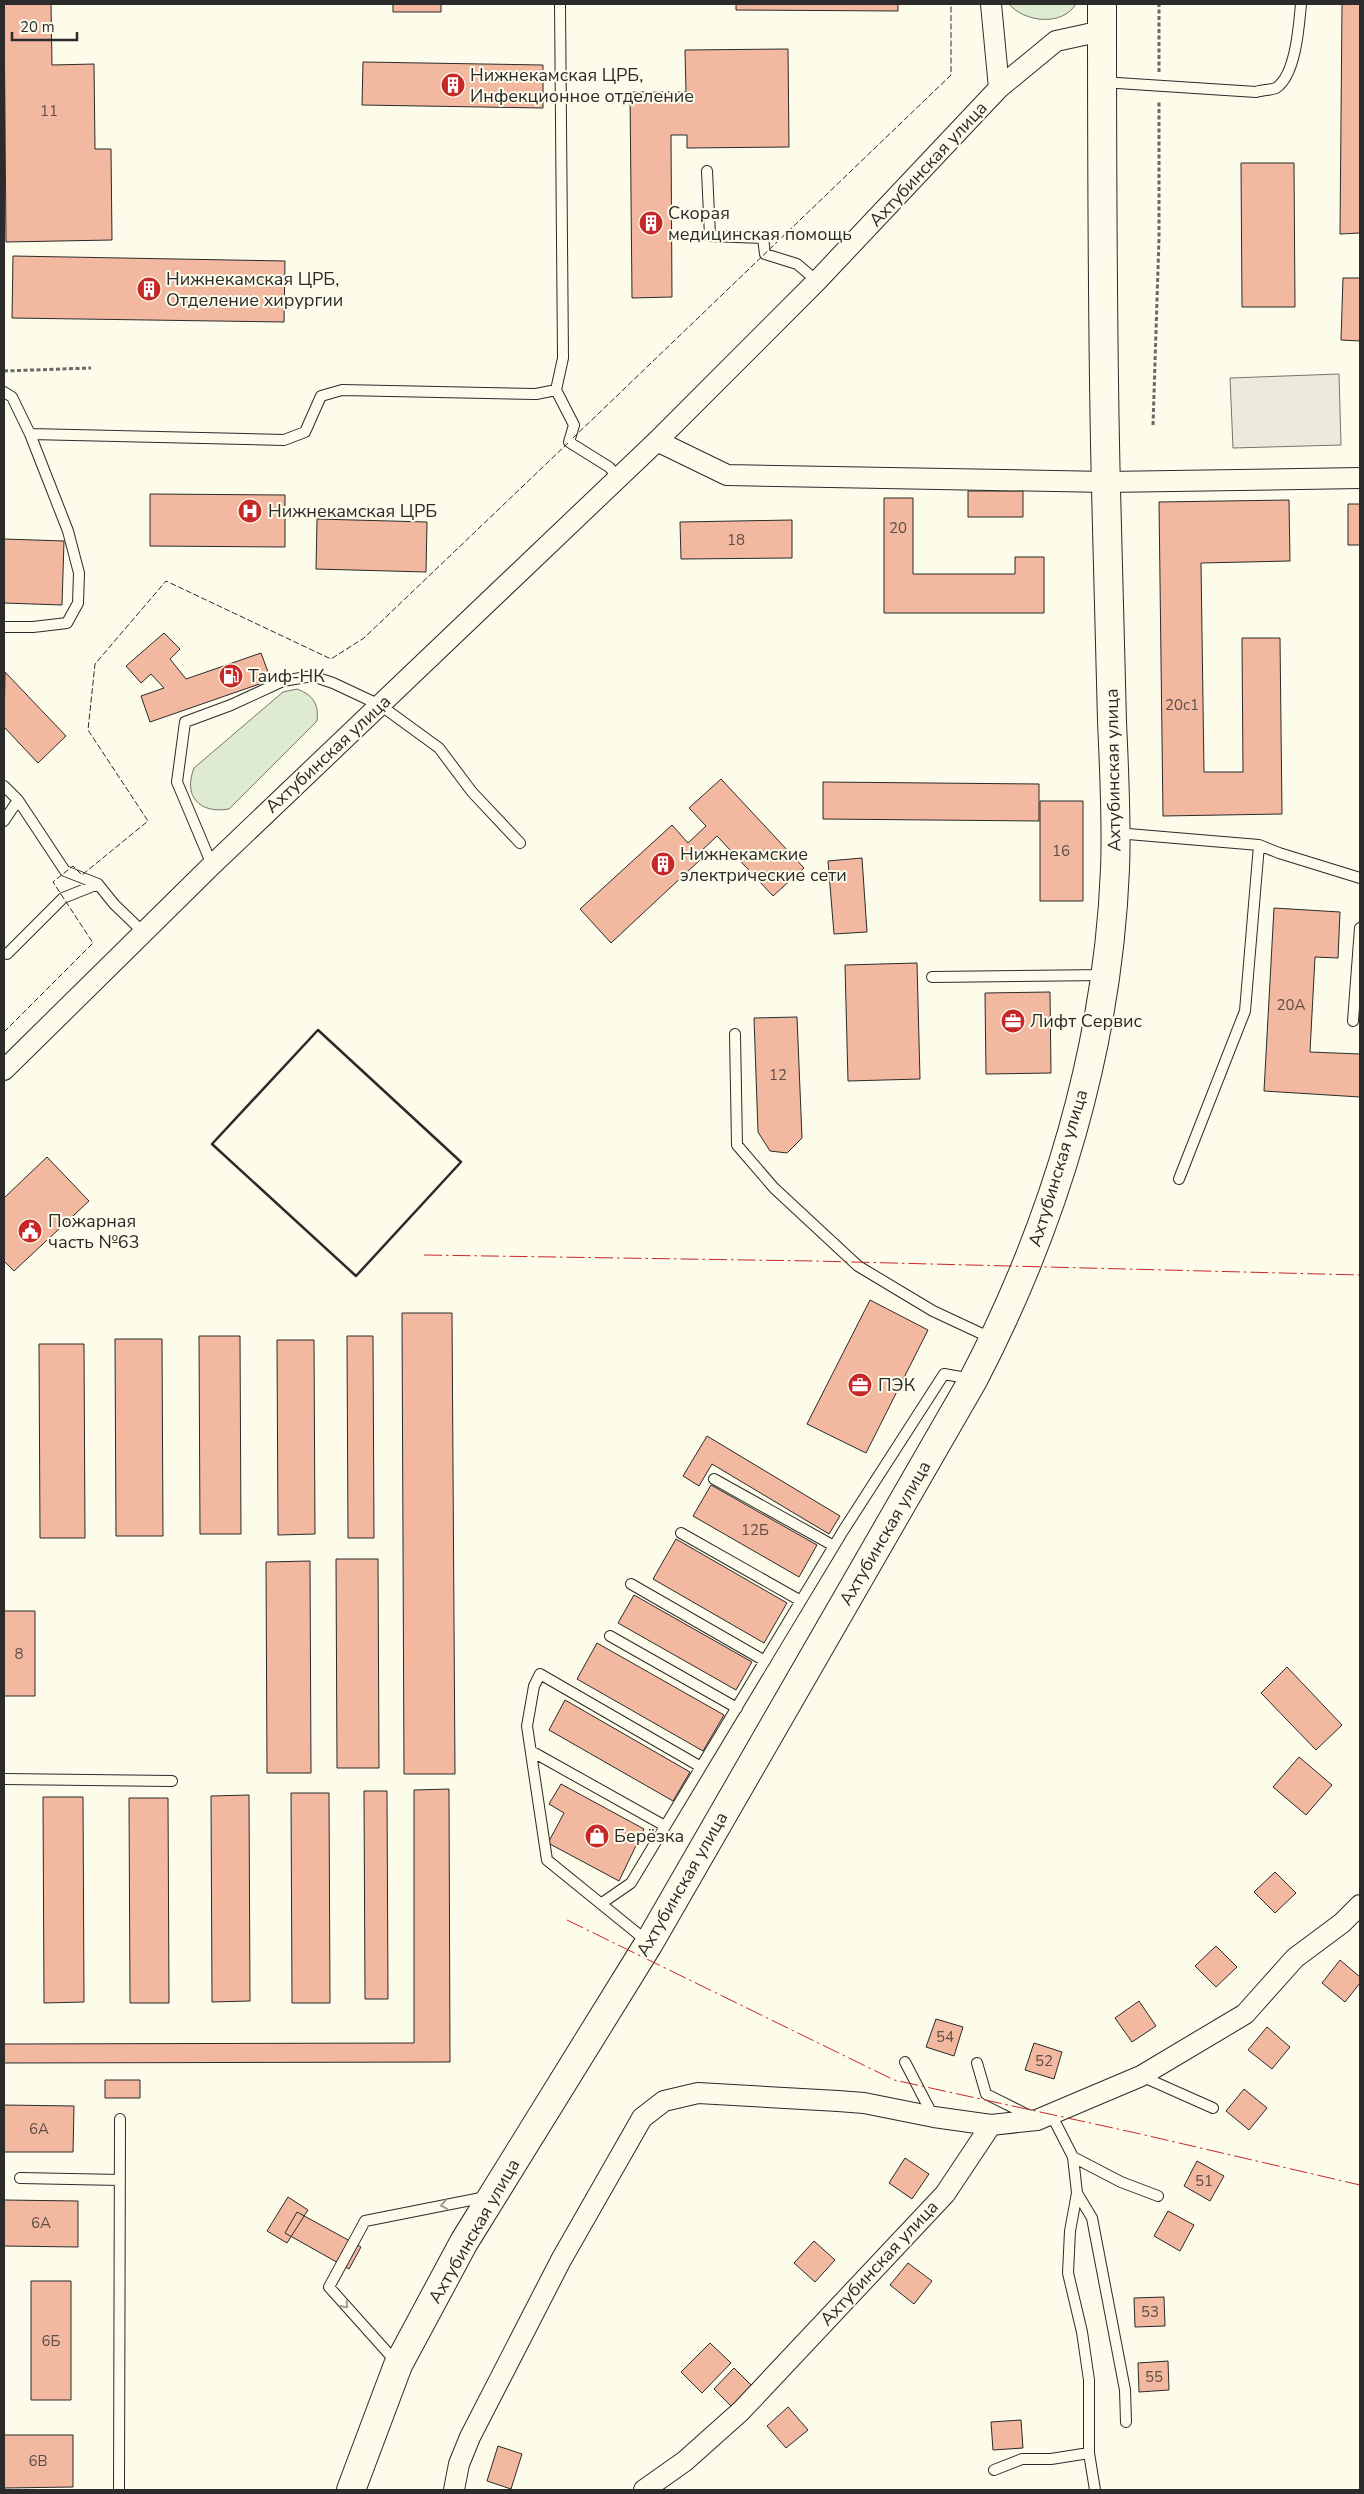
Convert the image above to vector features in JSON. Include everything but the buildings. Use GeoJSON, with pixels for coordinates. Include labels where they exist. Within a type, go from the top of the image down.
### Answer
{"type":"FeatureCollection","features":[{"type":"Feature","properties":{"kind":"street"},"geometry":{"type":"LineString","coordinates":[[991,4],[999,88]]}},
{"type":"Feature","properties":{"kind":"street","name":"Ахтубинская улица"},"geometry":{"type":"LineString","coordinates":[[351,2490],[398,2365],[464,2242],[649,1943],[973,1380],[994,1339],[1036,1244],[1069,1143],[1093,1048],[1104,975],[1115,872],[1106,482],[1102,4]]}},
{"type":"Feature","properties":{"kind":"street","name":"Ахтубинская улица"},"geometry":{"type":"LineString","coordinates":[[4,1070],[212,864],[657,442],[817,281],[999,88],[1056,41],[1102,31]]}},
{"type":"Feature","properties":{"kind":"street"},"geometry":{"type":"LineString","coordinates":[[657,442],[727,475],[1106,482],[1360,478]]}},
{"type":"Feature","properties":{"kind":"street"},"geometry":{"type":"LineString","coordinates":[[454,2490],[459,2464],[470,2437],[561,2260],[642,2118],[664,2101],[698,2093],[740,2094],[864,2103],[934,2117],[991,2125],[1044,2117],[1141,2076],[1245,2014],[1295,1958],[1342,1923],[1360,1905]]}},
{"type":"Feature","properties":{"kind":"street","name":"Ахтубинская улица"},"geometry":{"type":"LineString","coordinates":[[644,2490],[693,2455],[741,2412],[945,2194],[991,2125]]}},
{"type":"Feature","properties":{"kind":"lane"},"geometry":{"type":"LineString","coordinates":[[560,4],[563,358],[556,390],[574,425],[569,442],[609,467],[619,478]]}},
{"type":"Feature","properties":{"kind":"lane"},"geometry":{"type":"LineString","coordinates":[[1102,82],[1256,92],[1275,88],[1289,72],[1299,27],[1301,4]]}},
{"type":"Feature","properties":{"kind":"lane"},"geometry":{"type":"LineString","coordinates":[[707,171],[710,236],[763,238],[765,254],[797,264],[817,281]]}},
{"type":"Feature","properties":{"kind":"lane"},"geometry":{"type":"LineString","coordinates":[[30,434],[284,440],[306,432],[321,396],[342,390],[536,394],[556,390]]}},
{"type":"Feature","properties":{"kind":"lane"},"geometry":{"type":"LineString","coordinates":[[4,392],[12,397],[30,434],[68,531],[79,573],[78,603],[67,623],[33,627],[4,627]]}},
{"type":"Feature","properties":{"kind":"lane"},"geometry":{"type":"LineString","coordinates":[[212,864],[177,782],[185,722],[231,705],[283,681],[312,676],[380,705],[439,748],[472,792],[520,843]]}},
{"type":"Feature","properties":{"kind":"lane"},"geometry":{"type":"LineString","coordinates":[[4,786],[18,800],[65,871],[98,884],[144,933]]}},
{"type":"Feature","properties":{"kind":"lane"},"geometry":{"type":"LineString","coordinates":[[4,821],[18,800]]}},
{"type":"Feature","properties":{"kind":"lane"},"geometry":{"type":"LineString","coordinates":[[1115,833],[1259,845],[1360,878]]}},
{"type":"Feature","properties":{"kind":"lane"},"geometry":{"type":"LineString","coordinates":[[1178,1179],[1245,1011],[1259,845]]}},
{"type":"Feature","properties":{"kind":"lane"},"geometry":{"type":"LineString","coordinates":[[7,954],[63,898],[98,884]]}},
{"type":"Feature","properties":{"kind":"lane"},"geometry":{"type":"LineString","coordinates":[[1353,1021],[1360,928]]}},
{"type":"Feature","properties":{"kind":"lane"},"geometry":{"type":"LineString","coordinates":[[932,977],[1104,975]]}},
{"type":"Feature","properties":{"kind":"lane"},"geometry":{"type":"LineString","coordinates":[[735,1034],[738,1145],[774,1188],[858,1266],[933,1311],[994,1339]]}},
{"type":"Feature","properties":{"kind":"lane"},"geometry":{"type":"LineString","coordinates":[[602,1903],[631,1883],[834,1546],[944,1374],[973,1380]]}},
{"type":"Feature","properties":{"kind":"lane"},"geometry":{"type":"LineString","coordinates":[[714,1479],[834,1546]]}},
{"type":"Feature","properties":{"kind":"lane"},"geometry":{"type":"LineString","coordinates":[[681,1533],[801,1601]]}},
{"type":"Feature","properties":{"kind":"lane"},"geometry":{"type":"LineString","coordinates":[[631,1584],[765,1661]]}},
{"type":"Feature","properties":{"kind":"lane"},"geometry":{"type":"LineString","coordinates":[[610,1636],[736,1708]]}},
{"type":"Feature","properties":{"kind":"lane"},"geometry":{"type":"LineString","coordinates":[[649,1943],[547,1860],[527,1726],[534,1686],[540,1674],[701,1767]]}},
{"type":"Feature","properties":{"kind":"lane"},"geometry":{"type":"LineString","coordinates":[[531,1751],[665,1826]]}},
{"type":"Feature","properties":{"kind":"lane"},"geometry":{"type":"LineString","coordinates":[[4,1779],[172,1781]]}},
{"type":"Feature","properties":{"kind":"lane"},"geometry":{"type":"LineString","coordinates":[[905,2062],[934,2117]]}},
{"type":"Feature","properties":{"kind":"lane"},"geometry":{"type":"LineString","coordinates":[[977,2063],[986,2094],[1044,2117],[1073,2157],[1121,2182],[1158,2196]]}},
{"type":"Feature","properties":{"kind":"lane"},"geometry":{"type":"LineString","coordinates":[[1141,2076],[1213,2108]]}},
{"type":"Feature","properties":{"kind":"lane"},"geometry":{"type":"LineString","coordinates":[[118,2490],[120,2119]]}},
{"type":"Feature","properties":{"kind":"lane"},"geometry":{"type":"LineString","coordinates":[[1073,2157],[1077,2193],[1070,2231],[1068,2273],[1082,2332],[1089,2380],[1089,2453],[1095,2490]]}},
{"type":"Feature","properties":{"kind":"lane"},"geometry":{"type":"LineString","coordinates":[[20,2178],[120,2180]]}},
{"type":"Feature","properties":{"kind":"lane"},"geometry":{"type":"LineString","coordinates":[[1077,2193],[1092,2218],[1125,2390],[1126,2422]]}},
{"type":"Feature","properties":{"kind":"lane"},"geometry":{"type":"LineString","coordinates":[[398,2365],[329,2287],[365,2220],[492,2196]]}},
{"type":"Feature","properties":{"kind":"lane"},"geometry":{"type":"LineString","coordinates":[[994,2470],[1022,2459],[1051,2459],[1089,2453]]}},
{"type":"Feature","properties":{"kind":"path"},"geometry":{"type":"LineString","coordinates":[[1154,425],[1159,238],[1159,4]]}},
{"type":"Feature","properties":{"kind":"path"},"geometry":{"type":"LineString","coordinates":[[4,371],[91,368]]}},
{"type":"Feature","properties":{"kind":"green space"},"geometry":{"type":"Polygon","coordinates":[[[1009,4],[1076,4],[1062,16],[1053,19],[1043,19],[1024,15],[1009,4]]]}},
{"type":"Feature","properties":{"kind":"green space"},"geometry":{"type":"Polygon","coordinates":[[[297,689],[307,694],[314,701],[317,710],[317,721],[229,809],[209,809],[196,801],[192,795],[191,787],[194,768],[283,692],[297,689]]]}},
{"type":"Feature","properties":{"kind":"shaded area"},"geometry":{"type":"Polygon","coordinates":[[[1339,374],[1341,445],[1233,448],[1230,378],[1339,374]]]}},
{"type":"Feature","properties":{"kind":"fence"},"geometry":{"type":"LineString","coordinates":[[573,438],[951,75],[951,4]]}},
{"type":"Feature","properties":{"kind":"fence"},"geometry":{"type":"LineString","coordinates":[[4,1032],[93,943],[53,882],[73,866],[82,875],[148,821],[88,730],[95,664],[166,581],[331,659],[364,638],[568,443]]}},
{"type":"Feature","properties":{"kind":"wall"},"geometry":{"type":"LineString","coordinates":[[318,1030],[461,1162],[356,1276],[212,1144],[318,1030]]}},
{"type":"Feature","properties":{"kind":"power"},"geometry":{"type":"LineString","coordinates":[[424,1255],[814,1261],[1360,1275]]}},
{"type":"Feature","properties":{"kind":"power"},"geometry":{"type":"LineString","coordinates":[[567,1920],[894,2080],[1360,2185]]}},
{"type":"Feature","properties":{"kind":"place","name":"Нижнекамская ЦРБ, Инфекционное отделение"},"geometry":{"type":"Point","coordinates":[453,85]}},
{"type":"Feature","properties":{"kind":"place","name":"Скорая медицинская помощь"},"geometry":{"type":"Point","coordinates":[651,223]}},
{"type":"Feature","properties":{"kind":"place","name":"Нижнекамская ЦРБ, Отделение хирургии"},"geometry":{"type":"Point","coordinates":[149,289]}},
{"type":"Feature","properties":{"kind":"place","name":"Нижнекамская ЦРБ"},"geometry":{"type":"Point","coordinates":[250,511]}},
{"type":"Feature","properties":{"kind":"place","name":"Таиф-НК"},"geometry":{"type":"Point","coordinates":[231,676]}},
{"type":"Feature","properties":{"kind":"place","name":"Нижнекамские электрические сети"},"geometry":{"type":"Point","coordinates":[663,864]}},
{"type":"Feature","properties":{"kind":"place","name":"Лифт Сервис"},"geometry":{"type":"Point","coordinates":[1013,1021]}},
{"type":"Feature","properties":{"kind":"place","name":"Пожарная часть №63"},"geometry":{"type":"Point","coordinates":[30,1231]}},
{"type":"Feature","properties":{"kind":"place","name":"ПЭК"},"geometry":{"type":"Point","coordinates":[860,1385]}},
{"type":"Feature","properties":{"kind":"place","name":"Берёзка"},"geometry":{"type":"Point","coordinates":[597,1836]}}]}
